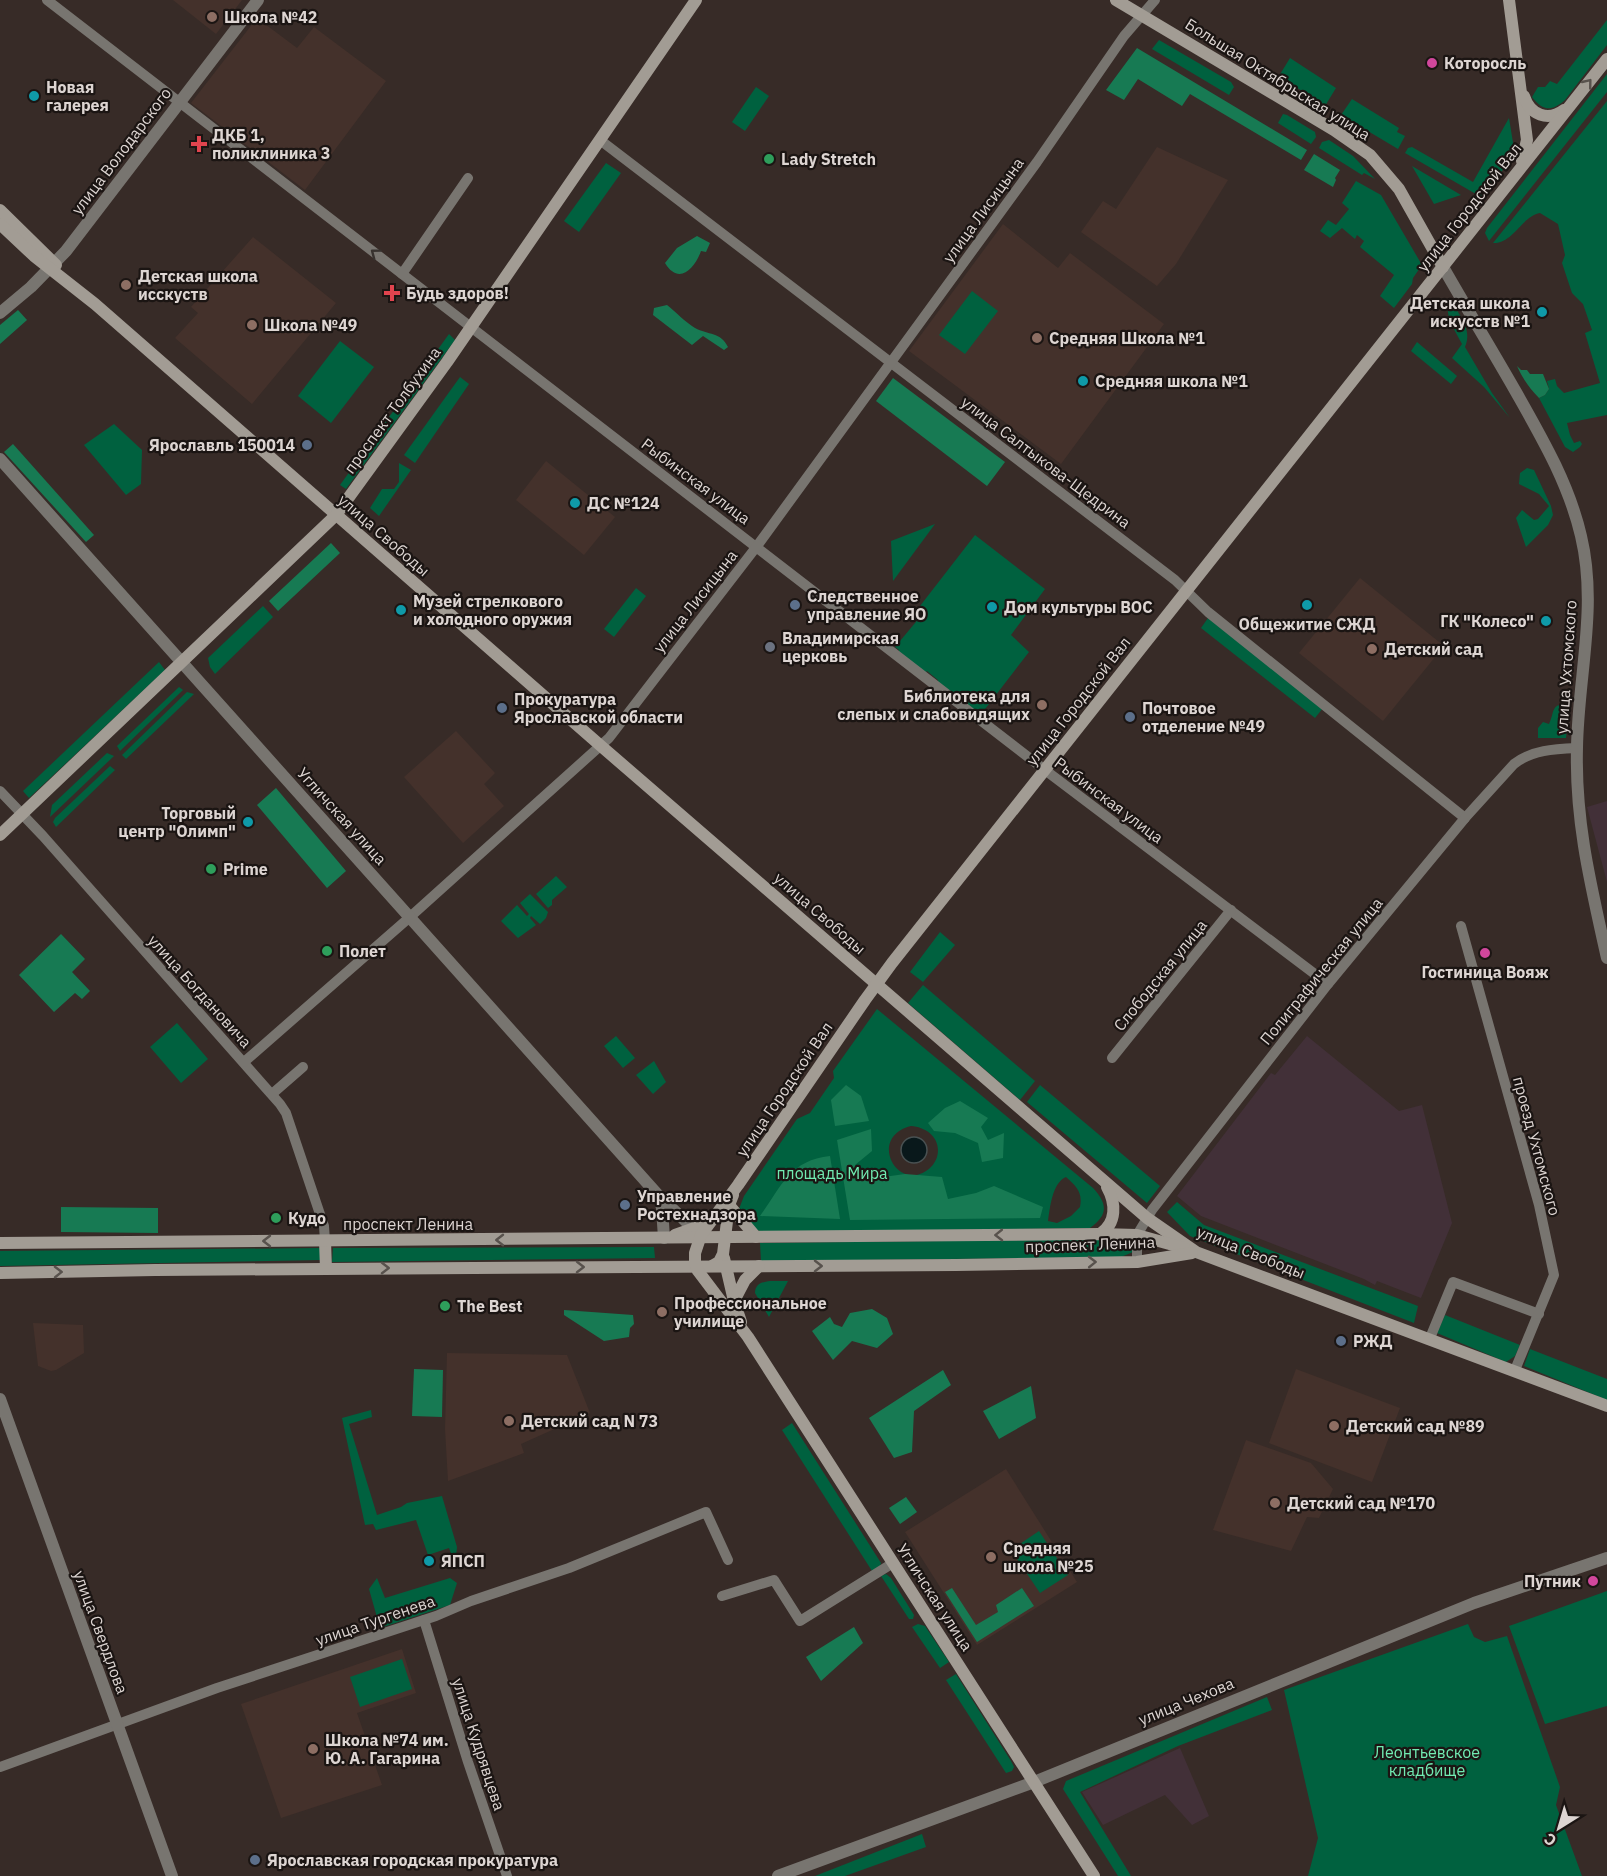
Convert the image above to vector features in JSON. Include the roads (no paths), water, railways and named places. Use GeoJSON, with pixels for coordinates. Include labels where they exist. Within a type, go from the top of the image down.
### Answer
{"type":"FeatureCollection","features":[{"type":"Feature","properties":{"kind":"main road","name":"проспект Толбухина"},"geometry":{"type":"LineString","coordinates":[[0,835],[336,515],[471,327],[696,0]]}},
{"type":"Feature","properties":{"kind":"main road","name":"Большая Октябрьская улица"},"geometry":{"type":"LineString","coordinates":[[1116,0],[1334,130],[1370,156],[1399,189],[1443,267]]}},
{"type":"Feature","properties":{"kind":"main road"},"geometry":{"type":"LineString","coordinates":[[1509,0],[1527,140],[1516,173]]}},
{"type":"Feature","properties":{"kind":"main road","name":"улица Городской Вал"},"geometry":{"type":"LineString","coordinates":[[708,1249],[724,1208],[738,1185],[876,984],[1607,60]]}},
{"type":"Feature","properties":{"kind":"main road"},"geometry":{"type":"LineString","coordinates":[[1521,86],[1527,104],[1539,114],[1554,116],[1570,106]]}},
{"type":"Feature","properties":{"kind":"main road","name":"улица Свободы"},"geometry":{"type":"LineString","coordinates":[[0,210],[52,266]]}},
{"type":"Feature","properties":{"kind":"main road","name":"улица Свободы"},"geometry":{"type":"LineString","coordinates":[[0,224],[52,266],[601,746],[1147,1218],[1196,1252],[1607,1406]]}},
{"type":"Feature","properties":{"kind":"main road"},"geometry":{"type":"LineString","coordinates":[[1099,1176],[1108,1189],[1114,1208],[1112,1221],[1100,1234]]}},
{"type":"Feature","properties":{"kind":"main road"},"geometry":{"type":"LineString","coordinates":[[724,1208],[756,1237]]}},
{"type":"Feature","properties":{"kind":"main road","name":"улица Городской Вал"},"geometry":{"type":"LineString","coordinates":[[708,1249],[724,1208]]}},
{"type":"Feature","properties":{"kind":"main road","name":"проспект Ленина"},"geometry":{"type":"LineString","coordinates":[[0,1273],[326,1269],[708,1249],[756,1237],[1137,1234],[1196,1252]]}},
{"type":"Feature","properties":{"kind":"main road","name":"проспект Ленина"},"geometry":{"type":"LineString","coordinates":[[0,1243],[664,1238],[708,1249],[759,1266],[944,1266],[1137,1262],[1196,1252]]}},
{"type":"Feature","properties":{"kind":"main road"},"geometry":{"type":"LineString","coordinates":[[325,1241],[326,1269]]}},
{"type":"Feature","properties":{"kind":"main road","name":"Угличская улица"},"geometry":{"type":"LineString","coordinates":[[708,1249],[734,1301],[748,1337]]}},
{"type":"Feature","properties":{"kind":"main road","name":"Угличская улица"},"geometry":{"type":"LineString","coordinates":[[708,1249],[748,1337],[1094,1876]]}},
{"type":"Feature","properties":{"kind":"main road"},"geometry":{"type":"LineString","coordinates":[[734,1301],[746,1280],[759,1266]]}},
{"type":"Feature","properties":{"kind":"street","name":"Рыбинская улица"},"geometry":{"type":"LineString","coordinates":[[47,0],[1045,770],[1328,984]]}},
{"type":"Feature","properties":{"kind":"street","name":"улица Володарского"},"geometry":{"type":"LineString","coordinates":[[0,313],[52,266],[258,0]]}},
{"type":"Feature","properties":{"kind":"street","name":"улица Лисицына"},"geometry":{"type":"LineString","coordinates":[[243,1062],[410,917],[601,746],[757,546],[1037,162],[1124,36],[1155,0]]}},
{"type":"Feature","properties":{"kind":"street","name":"улица Салтыкова-Щедрина"},"geometry":{"type":"LineString","coordinates":[[600,140],[1175,580],[1208,612],[1465,818]]}},
{"type":"Feature","properties":{"kind":"street"},"geometry":{"type":"LineString","coordinates":[[402,274],[468,178]]}},
{"type":"Feature","properties":{"kind":"street","name":"улица Ухтомского"},"geometry":{"type":"LineString","coordinates":[[1443,267],[1547,447],[1570,498],[1581,535],[1587,573],[1589,608],[1577,748],[1582,840],[1607,958]]}},
{"type":"Feature","properties":{"kind":"street","name":"Угличская улица"},"geometry":{"type":"LineString","coordinates":[[0,459],[708,1249]]}},
{"type":"Feature","properties":{"kind":"street","name":"Полиграфическая улица"},"geometry":{"type":"LineString","coordinates":[[1137,1234],[1328,984],[1465,818],[1522,758],[1555,749],[1577,748]]}},
{"type":"Feature","properties":{"kind":"street","name":"улица Богдановича"},"geometry":{"type":"LineString","coordinates":[[0,791],[272,1094],[286,1113],[324,1227],[325,1241]]}},
{"type":"Feature","properties":{"kind":"street","name":"Слободская улица"},"geometry":{"type":"LineString","coordinates":[[1112,1058],[1231,910]]}},
{"type":"Feature","properties":{"kind":"street","name":"проезд Ухтомского"},"geometry":{"type":"LineString","coordinates":[[1461,926],[1539,1205],[1553,1266],[1554,1275],[1515,1370]]}},
{"type":"Feature","properties":{"kind":"street"},"geometry":{"type":"LineString","coordinates":[[272,1094],[303,1067]]}},
{"type":"Feature","properties":{"kind":"street"},"geometry":{"type":"LineString","coordinates":[[658,1195],[662,1208],[664,1238]]}},
{"type":"Feature","properties":{"kind":"street"},"geometry":{"type":"LineString","coordinates":[[1137,1234],[1137,1262]]}},
{"type":"Feature","properties":{"kind":"street"},"geometry":{"type":"LineString","coordinates":[[1430,1338],[1453,1282],[1539,1314]]}},
{"type":"Feature","properties":{"kind":"street","name":"улица Свердлова"},"geometry":{"type":"LineString","coordinates":[[0,1399],[171,1876]]}},
{"type":"Feature","properties":{"kind":"street","name":"улица Тургенева"},"geometry":{"type":"LineString","coordinates":[[0,1767],[218,1688],[424,1620],[471,1601],[569,1568],[706,1512],[728,1560]]}},
{"type":"Feature","properties":{"kind":"street","name":"улица Чехова"},"geometry":{"type":"LineString","coordinates":[[778,1876],[1034,1782],[1474,1604],[1607,1558]]}},
{"type":"Feature","properties":{"kind":"street"},"geometry":{"type":"LineString","coordinates":[[722,1596],[774,1580],[800,1621],[893,1563]]}},
{"type":"Feature","properties":{"kind":"street","name":"улица Кудрявцева"},"geometry":{"type":"LineString","coordinates":[[424,1620],[468,1762],[507,1876]]}},
{"type":"Feature","properties":{"kind":"place","name":"Школа №42"},"geometry":{"type":"Point","coordinates":[212,17]}},
{"type":"Feature","properties":{"kind":"place","name":"Которосль"},"geometry":{"type":"Point","coordinates":[1432,63]}},
{"type":"Feature","properties":{"kind":"place","name":"Новая галерея"},"geometry":{"type":"Point","coordinates":[34,96]}},
{"type":"Feature","properties":{"kind":"place","name":"ДКБ 1, поликлиника 3"},"geometry":{"type":"Point","coordinates":[199,144]}},
{"type":"Feature","properties":{"kind":"place","name":"Lady Stretch"},"geometry":{"type":"Point","coordinates":[769,159]}},
{"type":"Feature","properties":{"kind":"place","name":"Детская школа исскуств"},"geometry":{"type":"Point","coordinates":[126,285]}},
{"type":"Feature","properties":{"kind":"place","name":"Будь здоров!"},"geometry":{"type":"Point","coordinates":[392,293]}},
{"type":"Feature","properties":{"kind":"place","name":"Детская школа искусств №1"},"geometry":{"type":"Point","coordinates":[1542,312]}},
{"type":"Feature","properties":{"kind":"place","name":"Школа №49"},"geometry":{"type":"Point","coordinates":[252,325]}},
{"type":"Feature","properties":{"kind":"place","name":"Средняя Школа №1"},"geometry":{"type":"Point","coordinates":[1037,338]}},
{"type":"Feature","properties":{"kind":"place","name":"Средняя школа №1"},"geometry":{"type":"Point","coordinates":[1083,381]}},
{"type":"Feature","properties":{"kind":"place","name":"Ярославль 150014"},"geometry":{"type":"Point","coordinates":[307,445]}},
{"type":"Feature","properties":{"kind":"place","name":"ДС №124"},"geometry":{"type":"Point","coordinates":[575,503]}},
{"type":"Feature","properties":{"kind":"place","name":"Следственное управление ЯО"},"geometry":{"type":"Point","coordinates":[795,605]}},
{"type":"Feature","properties":{"kind":"place","name":"Общежитие СЖД"},"geometry":{"type":"Point","coordinates":[1307,605]}},
{"type":"Feature","properties":{"kind":"place","name":"Дом культуры ВОС"},"geometry":{"type":"Point","coordinates":[992,607]}},
{"type":"Feature","properties":{"kind":"place","name":"Музей стрелкового и холодного оружия"},"geometry":{"type":"Point","coordinates":[401,610]}},
{"type":"Feature","properties":{"kind":"place","name":"ГК \"Колесо\""},"geometry":{"type":"Point","coordinates":[1546,621]}},
{"type":"Feature","properties":{"kind":"place","name":"Владимирская церковь"},"geometry":{"type":"Point","coordinates":[770,647]}},
{"type":"Feature","properties":{"kind":"place","name":"Детский сад"},"geometry":{"type":"Point","coordinates":[1372,649]}},
{"type":"Feature","properties":{"kind":"place","name":"Библиотека для слепых и слабовидящих"},"geometry":{"type":"Point","coordinates":[1042,705]}},
{"type":"Feature","properties":{"kind":"place","name":"Прокуратура Ярославской области"},"geometry":{"type":"Point","coordinates":[502,708]}},
{"type":"Feature","properties":{"kind":"place","name":"Почтовое отделение №49"},"geometry":{"type":"Point","coordinates":[1130,717]}},
{"type":"Feature","properties":{"kind":"place","name":"Торговый центр \"Олимп\""},"geometry":{"type":"Point","coordinates":[248,822]}},
{"type":"Feature","properties":{"kind":"place","name":"Prime"},"geometry":{"type":"Point","coordinates":[211,869]}},
{"type":"Feature","properties":{"kind":"place","name":"Полет"},"geometry":{"type":"Point","coordinates":[327,951]}},
{"type":"Feature","properties":{"kind":"place","name":"Гостиница Вояж"},"geometry":{"type":"Point","coordinates":[1485,953]}},
{"type":"Feature","properties":{"kind":"place","name":"Управление Ростехнадзора"},"geometry":{"type":"Point","coordinates":[625,1205]}},
{"type":"Feature","properties":{"kind":"place","name":"Кудо"},"geometry":{"type":"Point","coordinates":[276,1218]}},
{"type":"Feature","properties":{"kind":"place","name":"The Best"},"geometry":{"type":"Point","coordinates":[445,1306]}},
{"type":"Feature","properties":{"kind":"place","name":"Профессиональное училище"},"geometry":{"type":"Point","coordinates":[662,1312]}},
{"type":"Feature","properties":{"kind":"place","name":"РЖД"},"geometry":{"type":"Point","coordinates":[1341,1341]}},
{"type":"Feature","properties":{"kind":"place","name":"Детский сад N 73"},"geometry":{"type":"Point","coordinates":[509,1421]}},
{"type":"Feature","properties":{"kind":"place","name":"Детский сад №89"},"geometry":{"type":"Point","coordinates":[1334,1426]}},
{"type":"Feature","properties":{"kind":"place","name":"Детский сад №170"},"geometry":{"type":"Point","coordinates":[1275,1503]}},
{"type":"Feature","properties":{"kind":"place","name":"Средняя школа №25"},"geometry":{"type":"Point","coordinates":[991,1557]}},
{"type":"Feature","properties":{"kind":"place","name":"ЯПСП"},"geometry":{"type":"Point","coordinates":[429,1561]}},
{"type":"Feature","properties":{"kind":"place","name":"Путник"},"geometry":{"type":"Point","coordinates":[1593,1581]}},
{"type":"Feature","properties":{"kind":"place","name":"Школа №74 им. Ю. А. Гагарина"},"geometry":{"type":"Point","coordinates":[313,1749]}},
{"type":"Feature","properties":{"kind":"place","name":"Ярославская городская прокуратура"},"geometry":{"type":"Point","coordinates":[255,1860]}},
{"type":"Feature","properties":{"kind":"park label","name":"площадь Мира"},"geometry":{"type":"Point","coordinates":[832,1173]}},
{"type":"Feature","properties":{"kind":"park label","name":"Леонтьевское кладбище"},"geometry":{"type":"Point","coordinates":[1427,1761]}}]}
